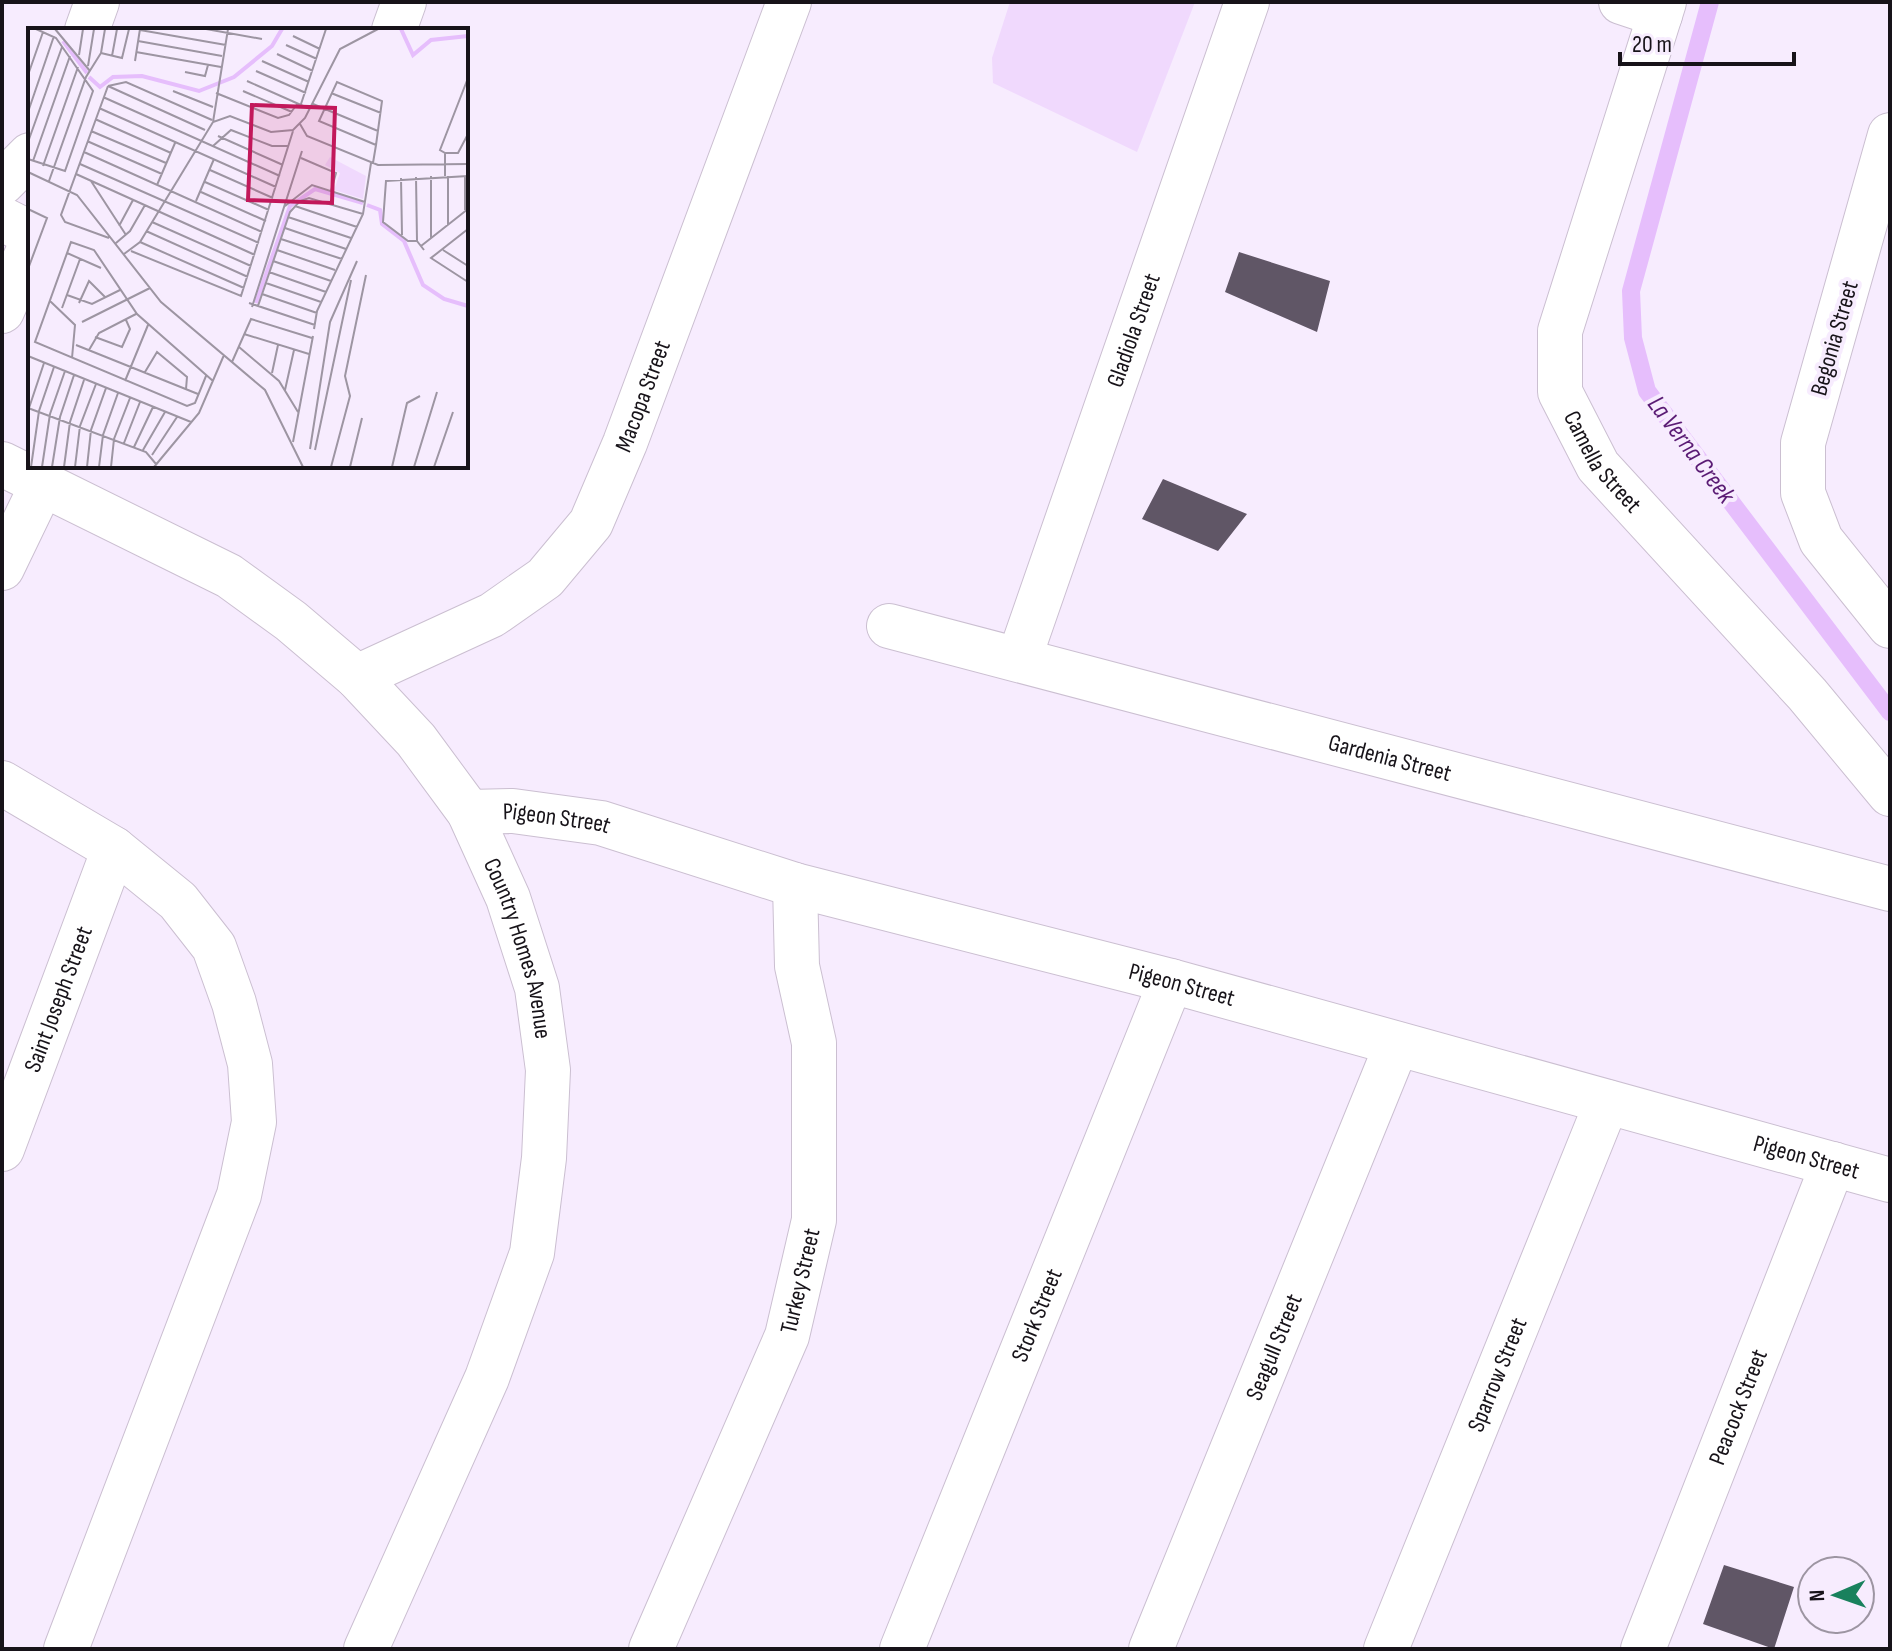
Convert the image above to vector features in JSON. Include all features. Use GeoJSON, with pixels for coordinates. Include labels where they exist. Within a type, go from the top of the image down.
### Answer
{"type":"FeatureCollection","features":[{"type":"Feature","properties":{"kind":"street"},"geometry":{"type":"LineString","coordinates":[[88,28],[97,2]]}},
{"type":"Feature","properties":{"kind":"street"},"geometry":{"type":"LineString","coordinates":[[395,28],[404,2]]}},
{"type":"Feature","properties":{"kind":"street","name":"Macopa Street"},"geometry":{"type":"LineString","coordinates":[[357,677],[492,615],[545,578],[591,523],[625,443],[789,2]]}},
{"type":"Feature","properties":{"kind":"street","name":"Gladiola Street"},"geometry":{"type":"LineString","coordinates":[[1019,659],[1247,2]]}},
{"type":"Feature","properties":{"kind":"street","name":"Camella Street"},"geometry":{"type":"LineString","coordinates":[[1649,6],[1560,331],[1560,392],[1598,466],[1807,694],[1890,794]]}},
{"type":"Feature","properties":{"kind":"street","name":"Begonia Street"},"geometry":{"type":"LineString","coordinates":[[1890,135],[1803,443],[1803,493],[1821,540],[1890,626]]}},
{"type":"Feature","properties":{"kind":"street"},"geometry":{"type":"LineString","coordinates":[[2,183],[28,157]]}},
{"type":"Feature","properties":{"kind":"street"},"geometry":{"type":"LineString","coordinates":[[2,219],[28,232]]}},
{"type":"Feature","properties":{"kind":"street"},"geometry":{"type":"LineString","coordinates":[[2,311],[28,252]]}},
{"type":"Feature","properties":{"kind":"street","name":"Country Homes Avenue"},"geometry":{"type":"LineString","coordinates":[[2,464],[229,576],[291,621],[357,677],[416,740],[469,812],[508,898],[537,988],[548,1070],[544,1158],[532,1253],[487,1378],[366,1649]]}},
{"type":"Feature","properties":{"kind":"street"},"geometry":{"type":"LineString","coordinates":[[2,568],[42,485]]}},
{"type":"Feature","properties":{"kind":"street","name":"Gardenia Street"},"geometry":{"type":"LineString","coordinates":[[889,626],[1890,889]]}},
{"type":"Feature","properties":{"kind":"street"},"geometry":{"type":"LineString","coordinates":[[2,783],[114,849],[178,901],[214,947],[234,1003],[250,1064],[254,1122],[239,1195],[66,1649]]}},
{"type":"Feature","properties":{"kind":"street","name":"Pigeon Street"},"geometry":{"type":"LineString","coordinates":[[469,812],[526,812],[601,823],[795,885],[1171,981],[1890,1180]]}},
{"type":"Feature","properties":{"kind":"street","name":"Saint Joseph Street"},"geometry":{"type":"LineString","coordinates":[[2,1149],[114,849]]}},
{"type":"Feature","properties":{"kind":"street","name":"Turkey Street"},"geometry":{"type":"LineString","coordinates":[[651,1649],[787,1336],[814,1220],[814,1043],[797,966],[795,885]]}},
{"type":"Feature","properties":{"kind":"street","name":"Stork Street"},"geometry":{"type":"LineString","coordinates":[[902,1649],[1171,981]]}},
{"type":"Feature","properties":{"kind":"street","name":"Seagull Street"},"geometry":{"type":"LineString","coordinates":[[1151,1649],[1397,1044]]}},
{"type":"Feature","properties":{"kind":"street","name":"Sparrow Street"},"geometry":{"type":"LineString","coordinates":[[1386,1649],[1607,1102]]}},
{"type":"Feature","properties":{"kind":"street","name":"Peacock Street"},"geometry":{"type":"LineString","coordinates":[[1643,1649],[1833,1164]]}},
{"type":"Feature","properties":{"kind":"shaded area"},"geometry":{"type":"Polygon","coordinates":[[[1010,2],[1195,2],[1137,152],[993,83],[992,58],[1010,2]]]}},
{"type":"Feature","properties":{"kind":"building"},"geometry":{"type":"Polygon","coordinates":[[[1239,252],[1330,281],[1317,332],[1225,292],[1239,252]]]}},
{"type":"Feature","properties":{"kind":"building"},"geometry":{"type":"Polygon","coordinates":[[[1163,479],[1247,514],[1218,551],[1142,519],[1163,479]]]}},
{"type":"Feature","properties":{"kind":"building"},"geometry":{"type":"Polygon","coordinates":[[[1724,1565],[1794,1587],[1774,1649],[1703,1624],[1724,1565]]]}},
{"type":"Feature","properties":{"kind":"waterway","name":"La Verna Creek"},"geometry":{"type":"LineString","coordinates":[[1710,2],[1631,291],[1633,338],[1647,391],[1890,712]]}}]}
